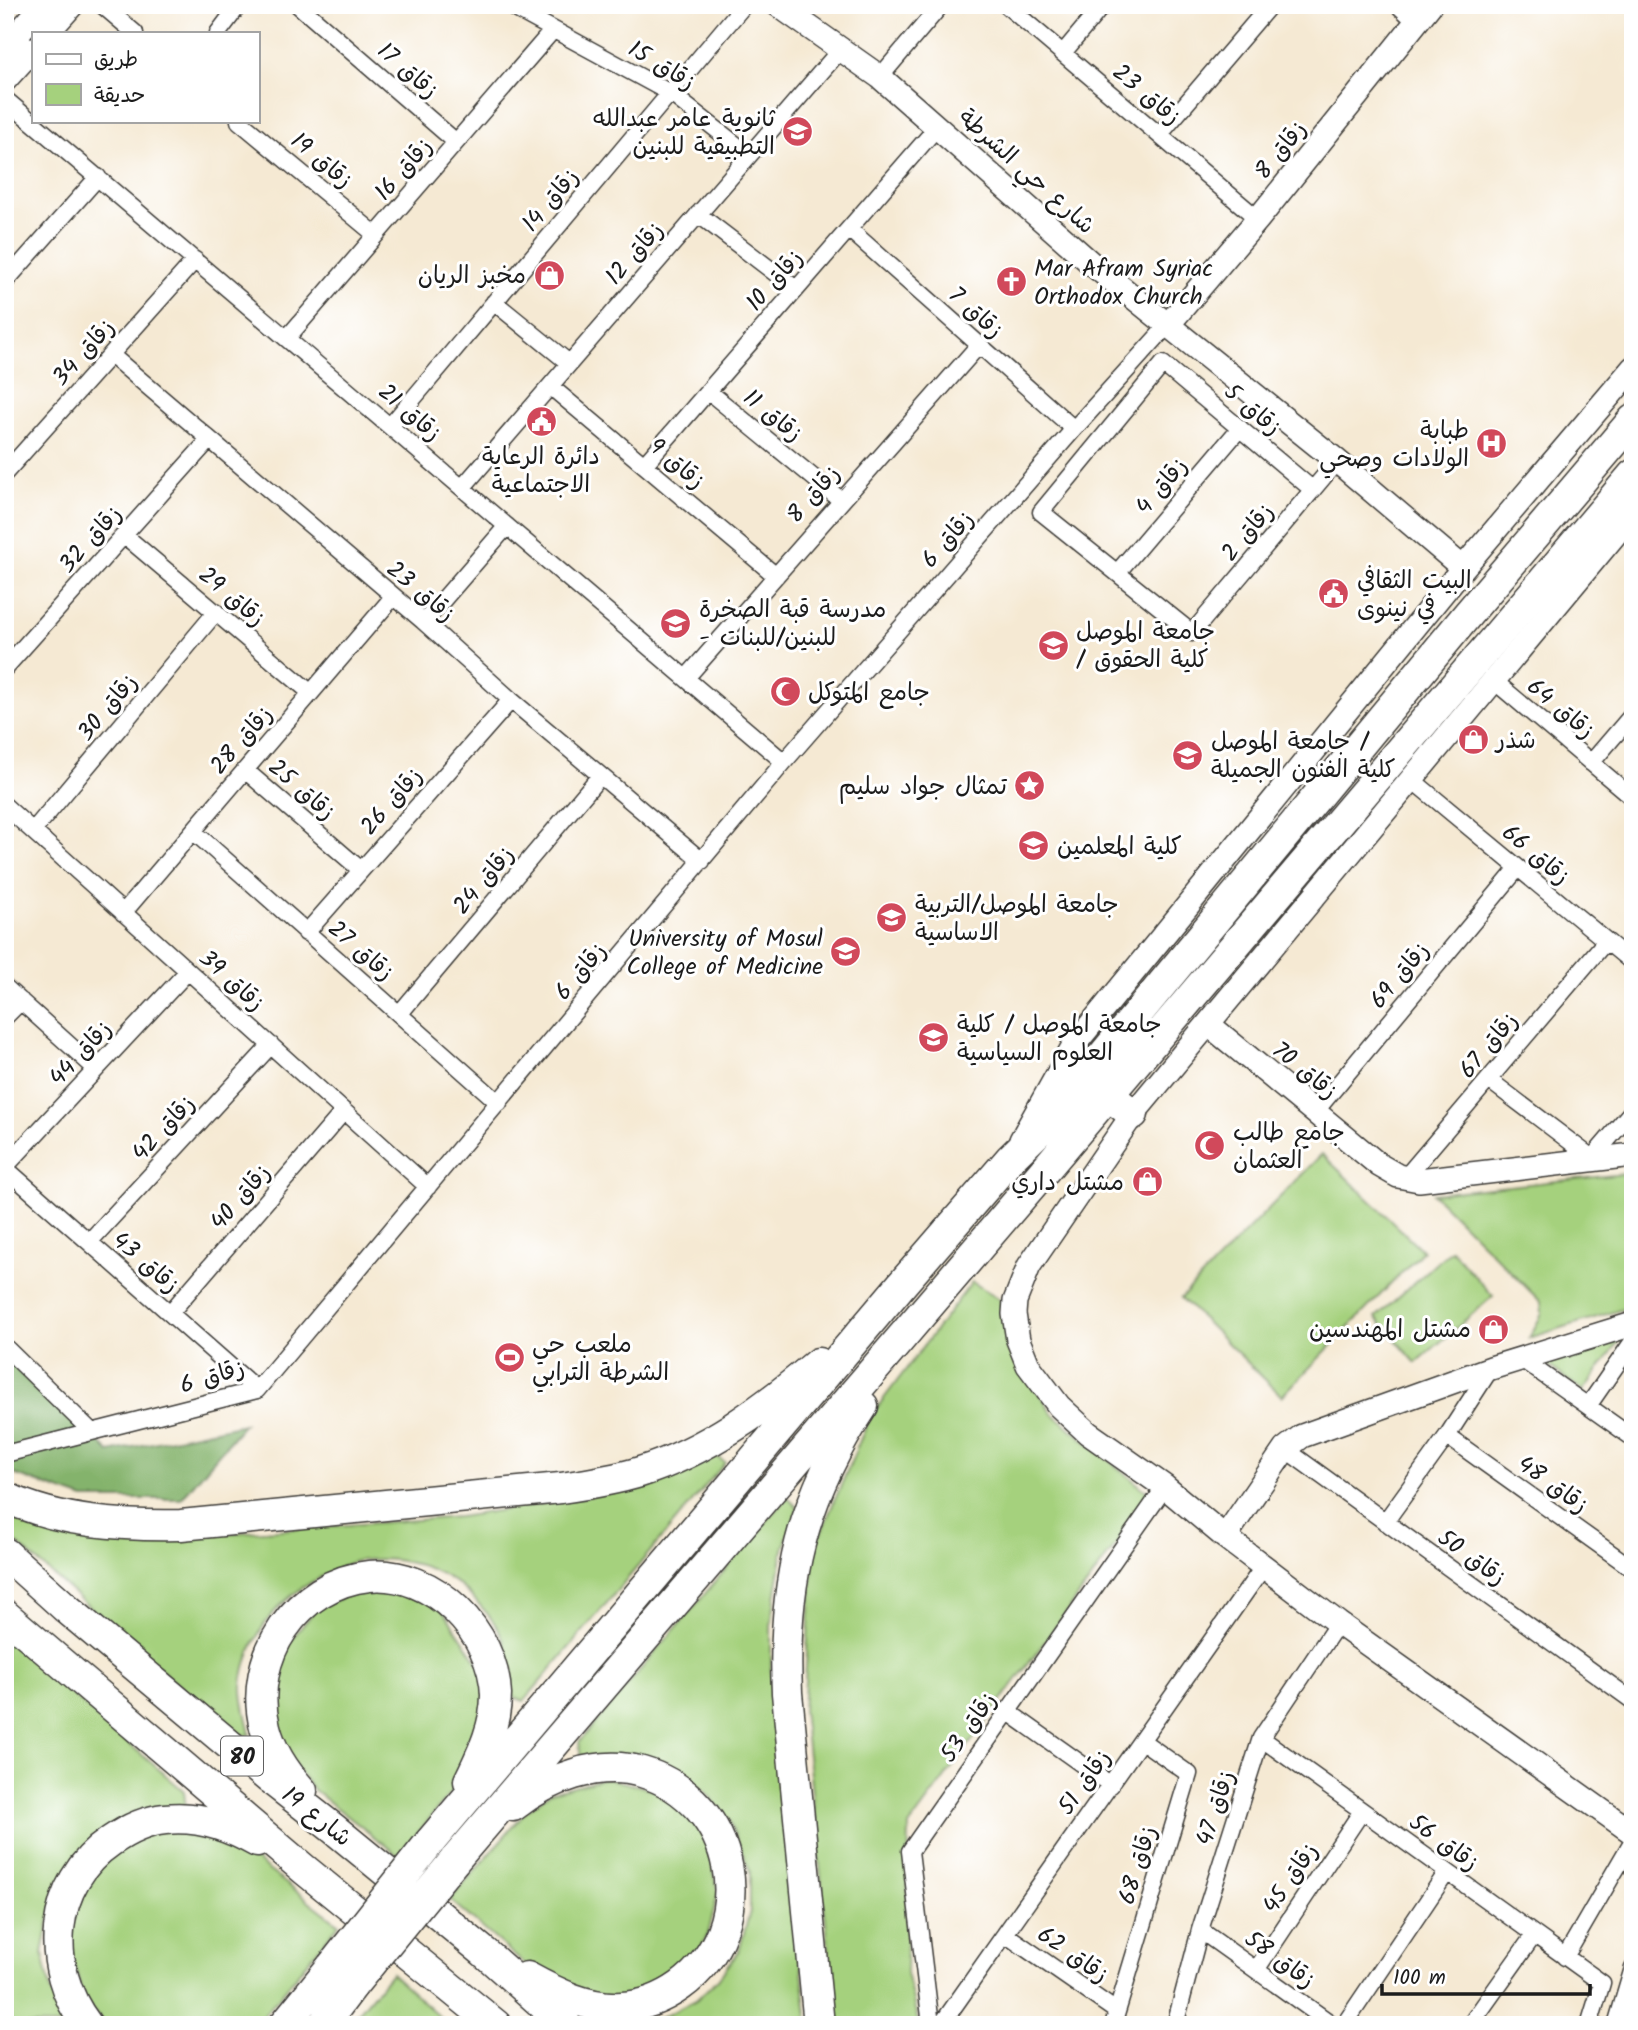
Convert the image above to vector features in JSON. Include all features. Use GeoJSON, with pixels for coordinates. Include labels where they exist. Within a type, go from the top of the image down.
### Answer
{"type":"FeatureCollection","features":[{"type":"Feature","properties":{"kind":"highway"},"geometry":{"type":"LineString","coordinates":[[272,2025],[335,1978],[437,1835],[902,1284],[1010,1159],[1048,1122],[1468,614],[1633,420]]}},
{"type":"Feature","properties":{"kind":"highway"},"geometry":{"type":"LineString","coordinates":[[284,2025],[454,1861],[475,1837],[1633,475]]}},
{"type":"Feature","properties":{"kind":"highway"},"geometry":{"type":"LineString","coordinates":[[1108,1095],[1133,1114]]}},
{"type":"Feature","properties":{"kind":"highway"},"geometry":{"type":"LineString","coordinates":[[5,1497],[21,1505],[82,1520],[181,1525],[561,1488],[609,1480],[676,1459],[743,1421],[821,1361],[902,1284]]}},
{"type":"Feature","properties":{"kind":"highway"},"geometry":{"type":"LineString","coordinates":[[819,2025],[787,1693],[787,1602],[804,1524],[817,1487],[858,1415],[937,1296]]}},
{"type":"Feature","properties":{"kind":"highway","name":"شارع 19"},"geometry":{"type":"LineString","coordinates":[[5,1553],[66,1608],[247,1760],[484,1952],[566,2025]]}},
{"type":"Feature","properties":{"kind":"highway"},"geometry":{"type":"LineString","coordinates":[[334,1829],[282,1767],[271,1746],[265,1727],[261,1680],[268,1656],[280,1633],[311,1599],[329,1587],[372,1576],[416,1584],[456,1608],[472,1627],[493,1670],[496,1696],[484,1751],[437,1835]]}},
{"type":"Feature","properties":{"kind":"highway","name":"شارع 19"},"geometry":{"type":"LineString","coordinates":[[5,1615],[305,1870],[496,2025]]}},
{"type":"Feature","properties":{"kind":"highway"},"geometry":{"type":"LineString","coordinates":[[475,1837],[525,1796],[553,1781],[606,1768],[631,1769],[656,1776],[693,1801],[718,1836],[727,1857],[730,1877],[726,1920],[719,1941],[707,1961],[691,1978],[670,1993],[647,2004],[597,2006],[570,1999],[538,1984],[484,1952]]}},
{"type":"Feature","properties":{"kind":"highway"},"geometry":{"type":"LineString","coordinates":[[87,2025],[76,2011],[63,1979],[57,1949],[58,1927],[62,1908],[72,1886],[84,1866],[102,1847],[141,1825],[165,1819],[187,1819],[216,1823],[239,1832],[305,1870]]}},
{"type":"Feature","properties":{"kind":"highway"},"geometry":{"type":"LineString","coordinates":[[328,2020],[335,1978]]}},
{"type":"Feature","properties":{"kind":"highway"},"geometry":{"type":"LineString","coordinates":[[456,1993],[482,2025]]}},
{"type":"Feature","properties":{"kind":"street"},"geometry":{"type":"LineString","coordinates":[[5,48],[43,5]]}},
{"type":"Feature","properties":{"kind":"street"},"geometry":{"type":"LineString","coordinates":[[48,32],[72,5]]}},
{"type":"Feature","properties":{"kind":"street"},"geometry":{"type":"LineString","coordinates":[[102,5],[134,32]]}},
{"type":"Feature","properties":{"kind":"street"},"geometry":{"type":"LineString","coordinates":[[219,32],[239,5]]}},
{"type":"Feature","properties":{"kind":"street","name":"زقاق 17"},"geometry":{"type":"LineString","coordinates":[[298,5],[456,142]]}},
{"type":"Feature","properties":{"kind":"street","name":"زقاق 15"},"geometry":{"type":"LineString","coordinates":[[508,5],[670,93],[750,155]]}},
{"type":"Feature","properties":{"kind":"street","name":"زقاق 14"},"geometry":{"type":"LineString","coordinates":[[391,425],[744,5]]}},
{"type":"Feature","properties":{"kind":"street","name":"شارع حي الشرطة"},"geometry":{"type":"LineString","coordinates":[[778,5],[880,77],[1092,264],[1337,461],[1463,568]]}},
{"type":"Feature","properties":{"kind":"street"},"geometry":{"type":"LineString","coordinates":[[880,77],[941,5]]}},
{"type":"Feature","properties":{"kind":"street","name":"زقاق 23"},"geometry":{"type":"LineString","coordinates":[[1006,5],[1258,219]]}},
{"type":"Feature","properties":{"kind":"street"},"geometry":{"type":"LineString","coordinates":[[1063,53],[1103,5]]}},
{"type":"Feature","properties":{"kind":"street"},"geometry":{"type":"LineString","coordinates":[[1160,134],[1270,5]]}},
{"type":"Feature","properties":{"kind":"street"},"geometry":{"type":"LineString","coordinates":[[1398,5],[1423,14]]}},
{"type":"Feature","properties":{"kind":"street","name":"زقاق 8"},"geometry":{"type":"LineString","coordinates":[[1167,326],[1258,219],[1423,14]]}},
{"type":"Feature","properties":{"kind":"street","name":"زقاق 16"},"geometry":{"type":"LineString","coordinates":[[287,338],[553,30]]}},
{"type":"Feature","properties":{"kind":"street","name":"زقاق 12"},"geometry":{"type":"LineString","coordinates":[[462,488],[841,49]]}},
{"type":"Feature","properties":{"kind":"street"},"geometry":{"type":"LineString","coordinates":[[5,80],[32,50]]}},
{"type":"Feature","properties":{"kind":"street","name":"زقاق 21"},"geometry":{"type":"LineString","coordinates":[[5,99],[32,122]]}},
{"type":"Feature","properties":{"kind":"street","name":"زقاق 21"},"geometry":{"type":"LineString","coordinates":[[32,122],[784,762]]}},
{"type":"Feature","properties":{"kind":"street","name":"زقاق 19"},"geometry":{"type":"LineString","coordinates":[[240,122],[376,235]]}},
{"type":"Feature","properties":{"kind":"street","name":"زقاق 10"},"geometry":{"type":"LineString","coordinates":[[644,465],[938,126]]}},
{"type":"Feature","properties":{"kind":"street"},"geometry":{"type":"LineString","coordinates":[[5,282],[98,177]]}},
{"type":"Feature","properties":{"kind":"street"},"geometry":{"type":"LineString","coordinates":[[698,214],[796,289]]}},
{"type":"Feature","properties":{"kind":"street","name":"زقاق 7"},"geometry":{"type":"LineString","coordinates":[[849,229],[1074,429]]}},
{"type":"Feature","properties":{"kind":"street","name":"زقاق 34"},"geometry":{"type":"LineString","coordinates":[[5,473],[195,260]]}},
{"type":"Feature","properties":{"kind":"street"},"geometry":{"type":"LineString","coordinates":[[494,302],[569,363]]}},
{"type":"Feature","properties":{"kind":"street","name":"زقاق 6"},"geometry":{"type":"LineString","coordinates":[[5,1454],[257,1390],[784,762],[1167,326]]}},
{"type":"Feature","properties":{"kind":"street","name":"زقاق 8"},"geometry":{"type":"LineString","coordinates":[[686,678],[979,345]]}},
{"type":"Feature","properties":{"kind":"street","name":"زقاق 23"},"geometry":{"type":"LineString","coordinates":[[111,355],[424,622],[510,700],[702,861]]}},
{"type":"Feature","properties":{"kind":"street","name":"زقاق 5"},"geometry":{"type":"LineString","coordinates":[[1117,573],[1041,512],[1163,364],[1314,490]]}},
{"type":"Feature","properties":{"kind":"street"},"geometry":{"type":"LineString","coordinates":[[1010,1159],[1073,1045],[1463,568],[1633,368]]}},
{"type":"Feature","properties":{"kind":"street","name":"زقاق 9"},"geometry":{"type":"LineString","coordinates":[[550,386],[776,576]]}},
{"type":"Feature","properties":{"kind":"street","name":"زقاق 11"},"geometry":{"type":"LineString","coordinates":[[708,391],[842,500]]}},
{"type":"Feature","properties":{"kind":"street","name":"زقاق 4"},"geometry":{"type":"LineString","coordinates":[[1117,573],[1240,428]]}},
{"type":"Feature","properties":{"kind":"street","name":"زقاق 32"},"geometry":{"type":"LineString","coordinates":[[5,668],[209,440]]}},
{"type":"Feature","properties":{"kind":"street","name":"زقاق 2"},"geometry":{"type":"LineString","coordinates":[[1117,573],[1192,633],[1337,461]]}},
{"type":"Feature","properties":{"kind":"street"},"geometry":{"type":"LineString","coordinates":[[1633,513],[1133,1114],[1029,1266],[1015,1301],[1015,1327],[1028,1365],[1059,1406],[1088,1433],[1165,1487],[1338,1623],[1633,1833]]}},
{"type":"Feature","properties":{"kind":"street"},"geometry":{"type":"LineString","coordinates":[[424,622],[507,526]]}},
{"type":"Feature","properties":{"kind":"street","name":"زقاق 29"},"geometry":{"type":"LineString","coordinates":[[124,535],[312,693]]}},
{"type":"Feature","properties":{"kind":"street","name":"زقاق 28"},"geometry":{"type":"LineString","coordinates":[[124,913],[393,597]]}},
{"type":"Feature","properties":{"kind":"street","name":"زقاق 30"},"geometry":{"type":"LineString","coordinates":[[33,831],[216,612]]}},
{"type":"Feature","properties":{"kind":"street","name":"زقاق 64"},"geometry":{"type":"LineString","coordinates":[[1493,680],[1633,798]]}},
{"type":"Feature","properties":{"kind":"street","name":"زقاق 26"},"geometry":{"type":"LineString","coordinates":[[306,933],[510,700]]}},
{"type":"Feature","properties":{"kind":"street"},"geometry":{"type":"LineString","coordinates":[[1591,763],[1633,714]]}},
{"type":"Feature","properties":{"kind":"street","name":"زقاق 25"},"geometry":{"type":"LineString","coordinates":[[246,770],[361,870]]}},
{"type":"Feature","properties":{"kind":"street","name":"زقاق 24"},"geometry":{"type":"LineString","coordinates":[[400,1013],[600,776]]}},
{"type":"Feature","properties":{"kind":"street","name":"زقاق 66"},"geometry":{"type":"LineString","coordinates":[[1410,779],[1633,963]]}},
{"type":"Feature","properties":{"kind":"street","name":"زقاق 39"},"geometry":{"type":"LineString","coordinates":[[5,806],[428,1187]]}},
{"type":"Feature","properties":{"kind":"street","name":"زقاق 27"},"geometry":{"type":"LineString","coordinates":[[193,831],[499,1103]]}},
{"type":"Feature","properties":{"kind":"street","name":"زقاق 69"},"geometry":{"type":"LineString","coordinates":[[1315,1112],[1518,869]]}},
{"type":"Feature","properties":{"kind":"street","name":"زقاق 67"},"geometry":{"type":"LineString","coordinates":[[1405,1178],[1605,941]]}},
{"type":"Feature","properties":{"kind":"street","name":"زقاق 44"},"geometry":{"type":"LineString","coordinates":[[5,1167],[188,971]]}},
{"type":"Feature","properties":{"kind":"street"},"geometry":{"type":"LineString","coordinates":[[5,987],[96,1069]]}},
{"type":"Feature","properties":{"kind":"street"},"geometry":{"type":"LineString","coordinates":[[5,1017],[21,1001]]}},
{"type":"Feature","properties":{"kind":"street","name":"زقاق 70"},"geometry":{"type":"LineString","coordinates":[[1208,1024],[1379,1165],[1405,1178]]}},
{"type":"Feature","properties":{"kind":"street","name":"زقاق 42"},"geometry":{"type":"LineString","coordinates":[[89,1242],[271,1045]]}},
{"type":"Feature","properties":{"kind":"street"},"geometry":{"type":"LineString","coordinates":[[1489,1080],[1592,1158]]}},
{"type":"Feature","properties":{"kind":"street"},"geometry":{"type":"LineString","coordinates":[[1592,1158],[1633,1110]]}},
{"type":"Feature","properties":{"kind":"street","name":"زقاق 40"},"geometry":{"type":"LineString","coordinates":[[170,1313],[344,1111]]}},
{"type":"Feature","properties":{"kind":"street"},"geometry":{"type":"LineString","coordinates":[[1405,1178],[1419,1180],[1633,1154]]}},
{"type":"Feature","properties":{"kind":"street","name":"زقاق 43"},"geometry":{"type":"LineString","coordinates":[[5,1167],[257,1390]]}},
{"type":"Feature","properties":{"kind":"street"},"geometry":{"type":"LineString","coordinates":[[1226,1537],[1285,1450],[1302,1436],[1520,1358],[1633,1324]]}},
{"type":"Feature","properties":{"kind":"street"},"geometry":{"type":"LineString","coordinates":[[1588,1406],[1633,1340]]}},
{"type":"Feature","properties":{"kind":"street"},"geometry":{"type":"LineString","coordinates":[[5,1347],[92,1432]]}},
{"type":"Feature","properties":{"kind":"street"},"geometry":{"type":"LineString","coordinates":[[1520,1358],[1633,1438]]}},
{"type":"Feature","properties":{"kind":"street"},"geometry":{"type":"LineString","coordinates":[[1385,1522],[1447,1436],[1491,1368]]}},
{"type":"Feature","properties":{"kind":"street","name":"زقاق 48"},"geometry":{"type":"LineString","coordinates":[[1447,1436],[1633,1569]]}},
{"type":"Feature","properties":{"kind":"street","name":"زقاق 50"},"geometry":{"type":"LineString","coordinates":[[1285,1450],[1633,1701]]}},
{"type":"Feature","properties":{"kind":"street","name":"زقاق 53"},"geometry":{"type":"LineString","coordinates":[[931,2025],[910,1851],[1165,1487]]}},
{"type":"Feature","properties":{"kind":"street","name":"زقاق 51"},"geometry":{"type":"LineString","coordinates":[[942,2025],[1264,1566]]}},
{"type":"Feature","properties":{"kind":"street","name":"زقاق 47"},"geometry":{"type":"LineString","coordinates":[[1175,2025],[1200,1930],[1261,1738],[1338,1623]]}},
{"type":"Feature","properties":{"kind":"street"},"geometry":{"type":"LineString","coordinates":[[1007,1711],[1111,1785]]}},
{"type":"Feature","properties":{"kind":"street","name":"زقاق 56"},"geometry":{"type":"LineString","coordinates":[[1261,1738],[1602,1983],[1589,2025]]}},
{"type":"Feature","properties":{"kind":"street","name":"زقاق 68"},"geometry":{"type":"LineString","coordinates":[[1115,2018],[1189,1774],[1142,1741]]}},
{"type":"Feature","properties":{"kind":"street","name":"زقاق 45"},"geometry":{"type":"LineString","coordinates":[[1256,1970],[1362,1811]]}},
{"type":"Feature","properties":{"kind":"street"},"geometry":{"type":"LineString","coordinates":[[1565,1957],[1633,1840]]}},
{"type":"Feature","properties":{"kind":"street"},"geometry":{"type":"LineString","coordinates":[[1344,2025],[1447,1872]]}},
{"type":"Feature","properties":{"kind":"street","name":"زقاق 58"},"geometry":{"type":"LineString","coordinates":[[1200,1930],[1333,2025]]}},
{"type":"Feature","properties":{"kind":"street","name":"زقاق 62"},"geometry":{"type":"LineString","coordinates":[[1005,1934],[1115,2018]]}},
{"type":"Feature","properties":{"kind":"street"},"geometry":{"type":"LineString","coordinates":[[1470,2025],[1534,1935]]}},
{"type":"Feature","properties":{"kind":"street"},"geometry":{"type":"LineString","coordinates":[[1616,2025],[1628,2003],[1633,1968]]}},
{"type":"Feature","properties":{"kind":"green space"},"geometry":{"type":"Polygon","coordinates":[[[1322,1154],[1423,1251],[1282,1396],[1181,1298],[1322,1154]]]}},
{"type":"Feature","properties":{"kind":"green space"},"geometry":{"type":"Polygon","coordinates":[[[1633,1173],[1633,1306],[1529,1338],[1542,1314],[1541,1302],[1433,1194],[1633,1173]]]}},
{"type":"Feature","properties":{"kind":"green space"},"geometry":{"type":"Polygon","coordinates":[[[1451,1250],[1493,1296],[1416,1363],[1376,1317],[1451,1250]]]}},
{"type":"Feature","properties":{"kind":"green space"},"geometry":{"type":"Polygon","coordinates":[[[972,1282],[1000,1299],[1011,1345],[1052,1413],[1152,1496],[909,1826],[906,1973],[919,2025],[837,2025],[803,1710],[814,1549],[870,1417],[972,1282]]]}},
{"type":"Feature","properties":{"kind":"green space"},"geometry":{"type":"Polygon","coordinates":[[[1625,1334],[1583,1391],[1544,1362],[1625,1334]]]}},
{"type":"Feature","properties":{"kind":"green space"},"geometry":{"type":"Polygon","coordinates":[[[5,1349],[109,1452],[244,1424],[181,1499],[84,1499],[5,1471],[5,1349]]]}},
{"type":"Feature","properties":{"kind":"green space"},"geometry":{"type":"Polygon","coordinates":[[[710,1451],[725,1463],[524,1701],[509,1695],[507,1655],[498,1629],[480,1605],[458,1585],[432,1569],[417,1564],[387,1560],[356,1561],[311,1582],[283,1603],[262,1628],[247,1659],[242,1684],[250,1735],[235,1735],[5,1533],[5,1508],[163,1538],[459,1517],[603,1494],[710,1451]]]}},
{"type":"Feature","properties":{"kind":"green space"},"geometry":{"type":"Polygon","coordinates":[[[787,1497],[798,1508],[783,1549],[771,1624],[771,1695],[808,2025],[640,2025],[696,2000],[718,1979],[739,1951],[750,1911],[750,1871],[729,1820],[705,1791],[673,1766],[636,1754],[581,1760],[579,1742],[787,1497]]]}},
{"type":"Feature","properties":{"kind":"green space"},"geometry":{"type":"Polygon","coordinates":[[[355,1592],[418,1596],[440,1606],[490,1680],[471,1768],[399,1856],[314,1790],[280,1749],[272,1663],[316,1609],[355,1592]]]}},
{"type":"Feature","properties":{"kind":"green space"},"geometry":{"type":"Polygon","coordinates":[[[5,1637],[184,1791],[186,1809],[130,1815],[54,1899],[43,1953],[51,1992],[68,2025],[11,2025],[5,1959],[5,1637]]]}},
{"type":"Feature","properties":{"kind":"green space"},"geometry":{"type":"Polygon","coordinates":[[[605,1778],[664,1792],[702,1832],[712,1861],[718,1893],[708,1934],[690,1969],[625,2005],[543,1980],[450,1900],[524,1813],[551,1792],[605,1778]]]}},
{"type":"Feature","properties":{"kind":"green space"},"geometry":{"type":"Polygon","coordinates":[[[158,1826],[206,1830],[241,1849],[339,1924],[263,2016],[252,2025],[105,2025],[84,2000],[67,1939],[94,1863],[158,1826]]]}},
{"type":"Feature","properties":{"kind":"green space"},"geometry":{"type":"Polygon","coordinates":[[[391,1973],[449,2025],[348,2025],[391,1973]]]}},
{"type":"Feature","properties":{"kind":"place","name":"ثانوية عامر عبدالله التطبيقية للبنين"},"geometry":{"type":"Point","coordinates":[798,132]}},
{"type":"Feature","properties":{"kind":"place","name":"مخبز الريان"},"geometry":{"type":"Point","coordinates":[549,275]}},
{"type":"Feature","properties":{"kind":"place","name":"Mar Afram Syriac Orthodox Church"},"geometry":{"type":"Point","coordinates":[1011,282]}},
{"type":"Feature","properties":{"kind":"place","name":"دائرة الرعاية الاجتماعية"},"geometry":{"type":"Point","coordinates":[541,422]}},
{"type":"Feature","properties":{"kind":"place","name":"طبابة الولادات وصحي"},"geometry":{"type":"Point","coordinates":[1492,444]}},
{"type":"Feature","properties":{"kind":"place","name":"البيت الثقافي في نينوى"},"geometry":{"type":"Point","coordinates":[1334,594]}},
{"type":"Feature","properties":{"kind":"place","name":"مدرسة قبة الصخرة - للبنين/للبنات"},"geometry":{"type":"Point","coordinates":[676,623]}},
{"type":"Feature","properties":{"kind":"place","name":"جامعة الموصل / كلية الحقوق"},"geometry":{"type":"Point","coordinates":[1053,645]}},
{"type":"Feature","properties":{"kind":"place","name":"جامع المتوكل"},"geometry":{"type":"Point","coordinates":[785,692]}},
{"type":"Feature","properties":{"kind":"place","name":"شذر"},"geometry":{"type":"Point","coordinates":[1473,740]}},
{"type":"Feature","properties":{"kind":"place","name":"جامعة الموصل / كلية الفنون الجميلة"},"geometry":{"type":"Point","coordinates":[1188,755]}},
{"type":"Feature","properties":{"kind":"place","name":"تمثال جواد سليم"},"geometry":{"type":"Point","coordinates":[1030,786]}},
{"type":"Feature","properties":{"kind":"place","name":"كلية المعلمين"},"geometry":{"type":"Point","coordinates":[1034,846]}},
{"type":"Feature","properties":{"kind":"place","name":"جامعة الموصل/التربية الاساسية"},"geometry":{"type":"Point","coordinates":[892,918]}},
{"type":"Feature","properties":{"kind":"place","name":"University of Mosul College of Medicine"},"geometry":{"type":"Point","coordinates":[846,952]}},
{"type":"Feature","properties":{"kind":"place","name":"جامعة الموصل / كلية العلوم السياسية"},"geometry":{"type":"Point","coordinates":[934,1038]}},
{"type":"Feature","properties":{"kind":"place","name":"جامع طالب العثمان"},"geometry":{"type":"Point","coordinates":[1210,1146]}},
{"type":"Feature","properties":{"kind":"place","name":"مشتل داري"},"geometry":{"type":"Point","coordinates":[1147,1182]}},
{"type":"Feature","properties":{"kind":"place","name":"مشتل المهندسين"},"geometry":{"type":"Point","coordinates":[1494,1329]}},
{"type":"Feature","properties":{"kind":"place","name":"ملعب حي الشرطة الترابي"},"geometry":{"type":"Point","coordinates":[509,1358]}}]}
